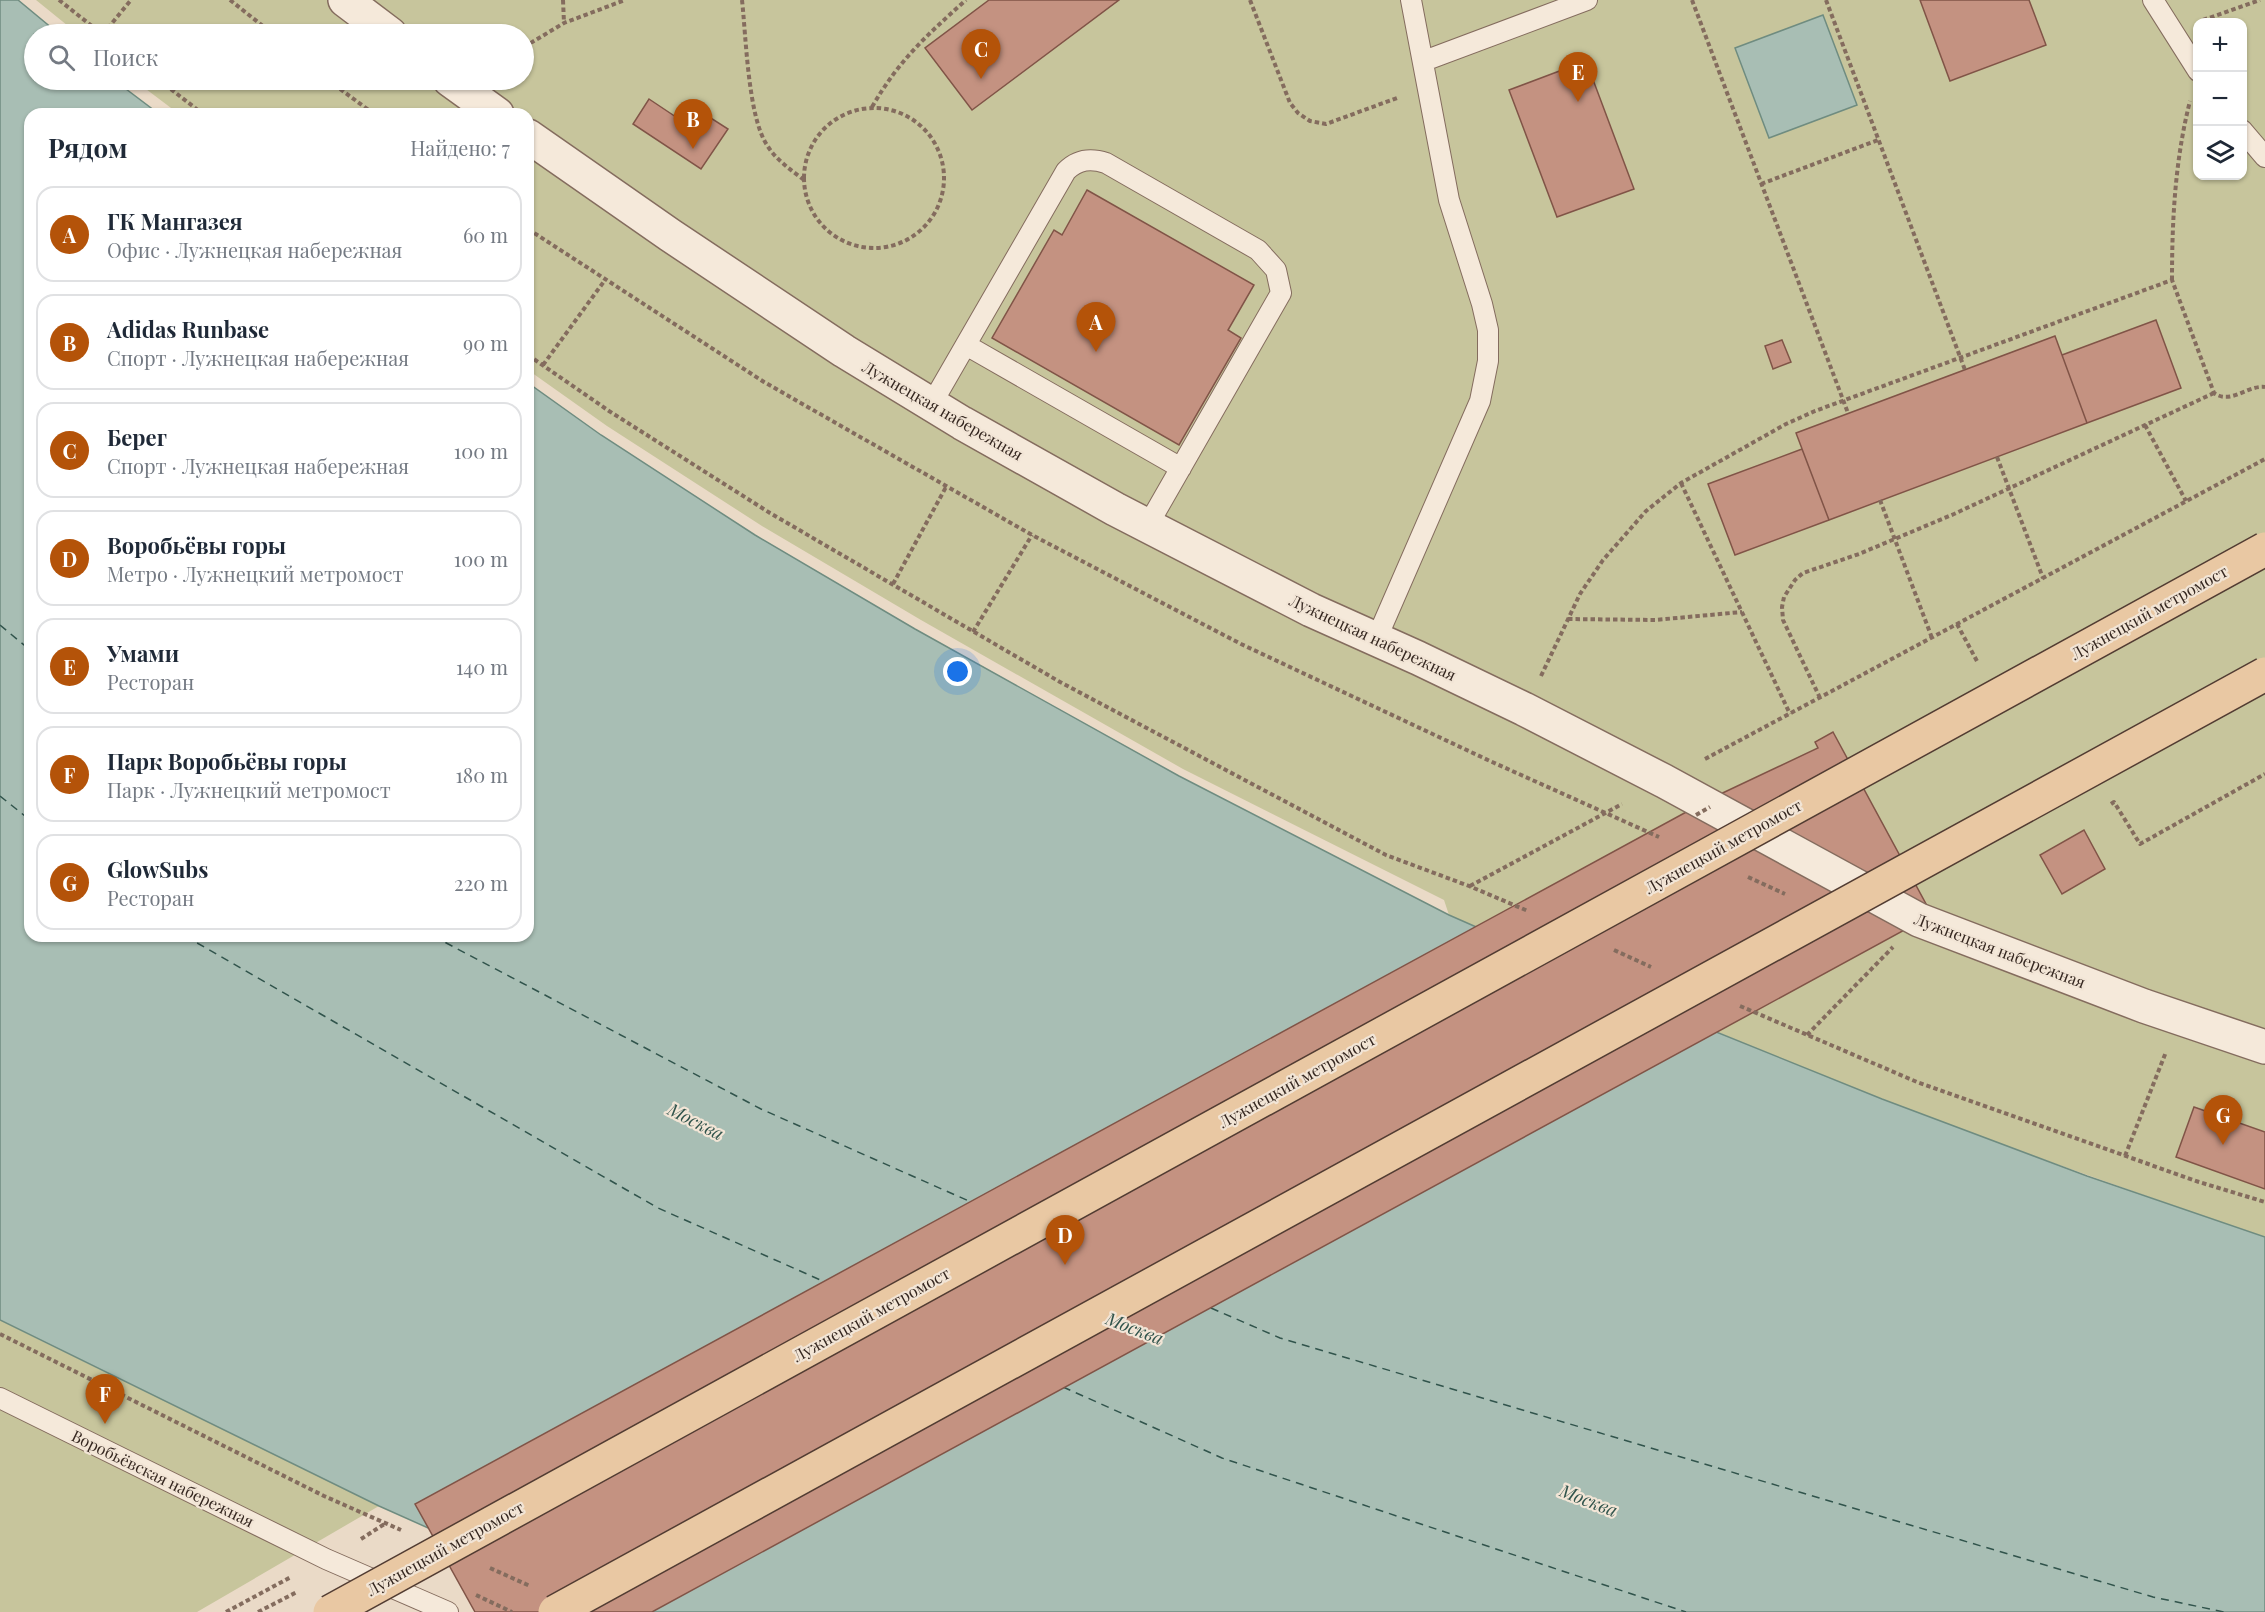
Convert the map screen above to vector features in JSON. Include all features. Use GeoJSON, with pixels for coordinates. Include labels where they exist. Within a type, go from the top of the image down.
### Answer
{"type":"FeatureCollection","features":[{"type":"Feature","properties":{"kind":"main road","name":"Лужнецкий метромост"},"geometry":{"type":"LineString","coordinates":[[330,1612],[2265,549]]}},
{"type":"Feature","properties":{"kind":"main road"},"geometry":{"type":"LineString","coordinates":[[555,1612],[2265,674]]}},
{"type":"Feature","properties":{"kind":"street"},"geometry":{"type":"LineString","coordinates":[[345,0],[377,24]]}},
{"type":"Feature","properties":{"kind":"street"},"geometry":{"type":"LineString","coordinates":[[464,90],[489,108]]}},
{"type":"Feature","properties":{"kind":"street","name":"Лужнецкая набережная"},"geometry":{"type":"LineString","coordinates":[[534,140],[766,301],[931,405],[1075,487],[1311,610],[1524,709],[1664,781],[1919,920],[2182,1019],[2265,1047]]}},
{"type":"Feature","properties":{"kind":"lane"},"geometry":{"type":"LineString","coordinates":[[1376,640],[1480,401],[1488,361],[1488,330],[1449,200],[1411,0]]}},
{"type":"Feature","properties":{"kind":"lane"},"geometry":{"type":"LineString","coordinates":[[1424,61],[1587,0]]}},
{"type":"Feature","properties":{"kind":"lane"},"geometry":{"type":"LineString","coordinates":[[2153,0],[2193,64]]}},
{"type":"Feature","properties":{"kind":"lane"},"geometry":{"type":"LineString","coordinates":[[2247,136],[2265,157]]}},
{"type":"Feature","properties":{"kind":"lane"},"geometry":{"type":"LineString","coordinates":[[931,405],[1066,171],[1079,162],[1094,159],[1106,163],[1248,244],[1269,260],[1276,270],[1281,293],[1148,525]]}},
{"type":"Feature","properties":{"kind":"lane"},"geometry":{"type":"LineString","coordinates":[[966,345],[1181,468]]}},
{"type":"Feature","properties":{"kind":"lane","name":"Воробьёвская набережная"},"geometry":{"type":"LineString","coordinates":[[0,1398],[326,1559],[448,1612]]}},
{"type":"Feature","properties":{"kind":"path"},"geometry":{"type":"LineString","coordinates":[[58,0],[90,24]]}},
{"type":"Feature","properties":{"kind":"path"},"geometry":{"type":"LineString","coordinates":[[111,24],[131,0]]}},
{"type":"Feature","properties":{"kind":"path"},"geometry":{"type":"LineString","coordinates":[[231,0],[261,24]]}},
{"type":"Feature","properties":{"kind":"path"},"geometry":{"type":"LineString","coordinates":[[563,0],[564,23]]}},
{"type":"Feature","properties":{"kind":"path"},"geometry":{"type":"LineString","coordinates":[[534,41],[564,23],[625,0]]}},
{"type":"Feature","properties":{"kind":"path"},"geometry":{"type":"LineString","coordinates":[[742,0],[755,119],[767,146],[780,161],[804,180]]}},
{"type":"Feature","properties":{"kind":"path"},"geometry":{"type":"LineString","coordinates":[[872,107],[906,56],[966,0]]}},
{"type":"Feature","properties":{"kind":"path"},"geometry":{"type":"LineString","coordinates":[[1250,0],[1290,103],[1298,113],[1310,121],[1326,124],[1428,86]]}},
{"type":"Feature","properties":{"kind":"path"},"geometry":{"type":"LineString","coordinates":[[1692,0],[1848,413]]}},
{"type":"Feature","properties":{"kind":"path"},"geometry":{"type":"LineString","coordinates":[[1826,0],[1965,370]]}},
{"type":"Feature","properties":{"kind":"path"},"geometry":{"type":"LineString","coordinates":[[2171,31],[2260,0]]}},
{"type":"Feature","properties":{"kind":"path"},"geometry":{"type":"LineString","coordinates":[[172,90],[196,108]]}},
{"type":"Feature","properties":{"kind":"path"},"geometry":{"type":"LineString","coordinates":[[342,90],[366,108]]}},
{"type":"Feature","properties":{"kind":"path"},"geometry":{"type":"LineString","coordinates":[[2192,94],[2176,174],[2172,280],[2214,393],[2224,398],[2259,386],[2265,387]]}},
{"type":"Feature","properties":{"kind":"path"},"geometry":{"type":"LineString","coordinates":[[872,107],[893,110],[914,119],[930,135],[940,154],[945,175],[942,197],[933,217],[918,233],[898,244],[877,248],[855,245],[835,236],[818,221],[808,202],[804,180],[806,158],[816,138],[830,122],[850,111],[872,107]]}},
{"type":"Feature","properties":{"kind":"path"},"geometry":{"type":"LineString","coordinates":[[1761,184],[1878,140]]}},
{"type":"Feature","properties":{"kind":"path"},"geometry":{"type":"LineString","coordinates":[[534,233],[764,382],[1032,535],[1241,644],[1490,761],[1661,838]]}},
{"type":"Feature","properties":{"kind":"path"},"geometry":{"type":"LineString","coordinates":[[543,365],[605,280]]}},
{"type":"Feature","properties":{"kind":"path"},"geometry":{"type":"LineString","coordinates":[[1524,709],[1586,585],[1623,534],[1646,511],[1681,483],[1786,424],[1815,411],[2172,280]]}},
{"type":"Feature","properties":{"kind":"path"},"geometry":{"type":"LineString","coordinates":[[534,359],[609,411],[759,507],[1060,682],[1386,855],[1469,886],[1535,915]]}},
{"type":"Feature","properties":{"kind":"path"},"geometry":{"type":"LineString","coordinates":[[1820,698],[1783,620],[1784,597],[1795,580],[1803,573],[1895,540],[2009,490],[2214,393]]}},
{"type":"Feature","properties":{"kind":"path"},"geometry":{"type":"LineString","coordinates":[[2145,425],[2186,501]]}},
{"type":"Feature","properties":{"kind":"path"},"geometry":{"type":"LineString","coordinates":[[1997,457],[2043,578]]}},
{"type":"Feature","properties":{"kind":"path"},"geometry":{"type":"LineString","coordinates":[[1800,708],[2265,459]]}},
{"type":"Feature","properties":{"kind":"path"},"geometry":{"type":"LineString","coordinates":[[1681,483],[1790,714]]}},
{"type":"Feature","properties":{"kind":"path"},"geometry":{"type":"LineString","coordinates":[[892,584],[946,487]]}},
{"type":"Feature","properties":{"kind":"path"},"geometry":{"type":"LineString","coordinates":[[1880,500],[1932,638]]}},
{"type":"Feature","properties":{"kind":"path"},"geometry":{"type":"LineString","coordinates":[[973,632],[1032,535]]}},
{"type":"Feature","properties":{"kind":"path"},"geometry":{"type":"LineString","coordinates":[[1568,620],[1655,620],[1742,612]]}},
{"type":"Feature","properties":{"kind":"path"},"geometry":{"type":"LineString","coordinates":[[1957,624],[1979,666]]}},
{"type":"Feature","properties":{"kind":"path"},"geometry":{"type":"LineString","coordinates":[[2104,807],[2114,802],[2140,844],[2265,774]]}},
{"type":"Feature","properties":{"kind":"path"},"geometry":{"type":"LineString","coordinates":[[1747,877],[1789,896]]}},
{"type":"Feature","properties":{"kind":"path"},"geometry":{"type":"LineString","coordinates":[[1807,1035],[1896,944],[1885,939]]}},
{"type":"Feature","properties":{"kind":"path"},"geometry":{"type":"LineString","coordinates":[[1610,948],[1653,968]]}},
{"type":"Feature","properties":{"kind":"path"},"geometry":{"type":"LineString","coordinates":[[1738,1005],[1917,1082],[2199,1182],[2265,1202]]}},
{"type":"Feature","properties":{"kind":"path"},"geometry":{"type":"LineString","coordinates":[[2125,1156],[2164,1055],[2182,1019]]}},
{"type":"Feature","properties":{"kind":"path"},"geometry":{"type":"LineString","coordinates":[[2155,1052],[2176,1059]]}},
{"type":"Feature","properties":{"kind":"path"},"geometry":{"type":"LineString","coordinates":[[0,1334],[324,1496],[386,1523]]}},
{"type":"Feature","properties":{"kind":"path"},"geometry":{"type":"LineString","coordinates":[[226,1612],[326,1559]]}},
{"type":"Feature","properties":{"kind":"shaded area"},"geometry":{"type":"Polygon","coordinates":[[[36,0],[2265,0],[2265,1237],[2073,1170],[1882,1099],[1610,986],[1449,915],[1444,900],[1183,769],[921,620],[762,526],[607,426],[534,374],[534,108],[171,108],[147,90],[534,90],[534,24],[66,24],[36,0]]]}},
{"type":"Feature","properties":{"kind":"shaded area"},"geometry":{"type":"Polygon","coordinates":[[[0,1320],[379,1506],[197,1612],[0,1612],[0,1320]]]}},
{"type":"Feature","properties":{"kind":"water","name":"Москва"},"geometry":{"type":"Polygon","coordinates":[[[0,0],[18,0],[47,24],[24,24],[24,90],[127,90],[151,108],[24,108],[24,942],[534,942],[534,387],[601,435],[755,535],[915,629],[1179,776],[1449,915],[1694,1023],[1882,1099],[2087,1176],[2265,1237],[2265,1612],[616,1612],[379,1506],[0,1320],[0,0]]]}},
{"type":"Feature","properties":{"kind":"water"},"geometry":{"type":"Polygon","coordinates":[[[1823,15],[1857,105],[1769,138],[1735,48],[1823,15]]]}},
{"type":"Feature","properties":{"kind":"building"},"geometry":{"type":"Polygon","coordinates":[[[989,0],[1119,0],[972,110],[925,48],[989,0]]]}},
{"type":"Feature","properties":{"kind":"building"},"geometry":{"type":"Polygon","coordinates":[[[1920,0],[2029,0],[2046,45],[1950,81],[1920,0]]]}},
{"type":"Feature","properties":{"kind":"building"},"geometry":{"type":"Polygon","coordinates":[[[1586,61],[1634,189],[1557,217],[1509,90],[1586,61]]]}},
{"type":"Feature","properties":{"kind":"building"},"geometry":{"type":"Polygon","coordinates":[[[649,99],[679,119],[689,104],[728,129],[701,169],[633,124],[649,99]]]}},
{"type":"Feature","properties":{"kind":"building"},"geometry":{"type":"Polygon","coordinates":[[[1087,190],[1254,285],[1228,330],[1241,338],[1179,445],[992,338],[1054,230],[1062,235],[1087,190]]]}},
{"type":"Feature","properties":{"kind":"building"},"geometry":{"type":"Polygon","coordinates":[[[2156,320],[2181,388],[2087,423],[2062,355],[2156,320]]]}},
{"type":"Feature","properties":{"kind":"building"},"geometry":{"type":"Polygon","coordinates":[[[2055,336],[2087,423],[1829,520],[1796,433],[2055,336]]]}},
{"type":"Feature","properties":{"kind":"building"},"geometry":{"type":"Polygon","coordinates":[[[1782,340],[1791,362],[1773,369],[1765,346],[1782,340]]]}},
{"type":"Feature","properties":{"kind":"building"},"geometry":{"type":"Polygon","coordinates":[[[1802,449],[1829,520],[1735,555],[1708,484],[1802,449]]]}},
{"type":"Feature","properties":{"kind":"building"},"geometry":{"type":"Polygon","coordinates":[[[1833,732],[1932,915],[652,1612],[475,1612],[415,1504],[1712,798],[1818,748],[1815,742],[1833,732]]]}},
{"type":"Feature","properties":{"kind":"building"},"geometry":{"type":"Polygon","coordinates":[[[2084,830],[2105,869],[2062,894],[2040,855],[2084,830]]]}},
{"type":"Feature","properties":{"kind":"building"},"geometry":{"type":"Polygon","coordinates":[[[2194,1107],[2265,1132],[2265,1189],[2176,1157],[2194,1107]]]}},
{"type":"Feature","properties":{"kind":"ferry route"},"geometry":{"type":"LineString","coordinates":[[0,625],[24,645]]}},
{"type":"Feature","properties":{"kind":"ferry route"},"geometry":{"type":"LineString","coordinates":[[0,796],[24,815]]}},
{"type":"Feature","properties":{"kind":"ferry route"},"geometry":{"type":"LineString","coordinates":[[195,942],[658,1208],[825,1282]]}},
{"type":"Feature","properties":{"kind":"ferry route"},"geometry":{"type":"LineString","coordinates":[[444,942],[761,1109],[971,1202]]}},
{"type":"Feature","properties":{"kind":"ferry route"},"geometry":{"type":"LineString","coordinates":[[1211,1308],[1280,1338],[2153,1597],[2224,1612]]}},
{"type":"Feature","properties":{"kind":"ferry route"},"geometry":{"type":"LineString","coordinates":[[1063,1387],[1222,1458],[1686,1612]]}},
{"type":"Feature","properties":{"kind":"place","name":"Берег"},"geometry":{"type":"Point","coordinates":[981,79]}},
{"type":"Feature","properties":{"kind":"place","name":"Умами"},"geometry":{"type":"Point","coordinates":[1578,102]}},
{"type":"Feature","properties":{"kind":"place","name":"Adidas Runbase"},"geometry":{"type":"Point","coordinates":[693,149]}},
{"type":"Feature","properties":{"kind":"place","name":"ГК Мангазея"},"geometry":{"type":"Point","coordinates":[1096,352]}},
{"type":"Feature","properties":{"kind":"place","name":"GlowSubs"},"geometry":{"type":"Point","coordinates":[2223,1145]}},
{"type":"Feature","properties":{"kind":"place","name":"Воробьёвы горы"},"geometry":{"type":"Point","coordinates":[1065,1265]}},
{"type":"Feature","properties":{"kind":"place","name":"Парк Воробьёвы горы"},"geometry":{"type":"Point","coordinates":[105,1424]}}]}
